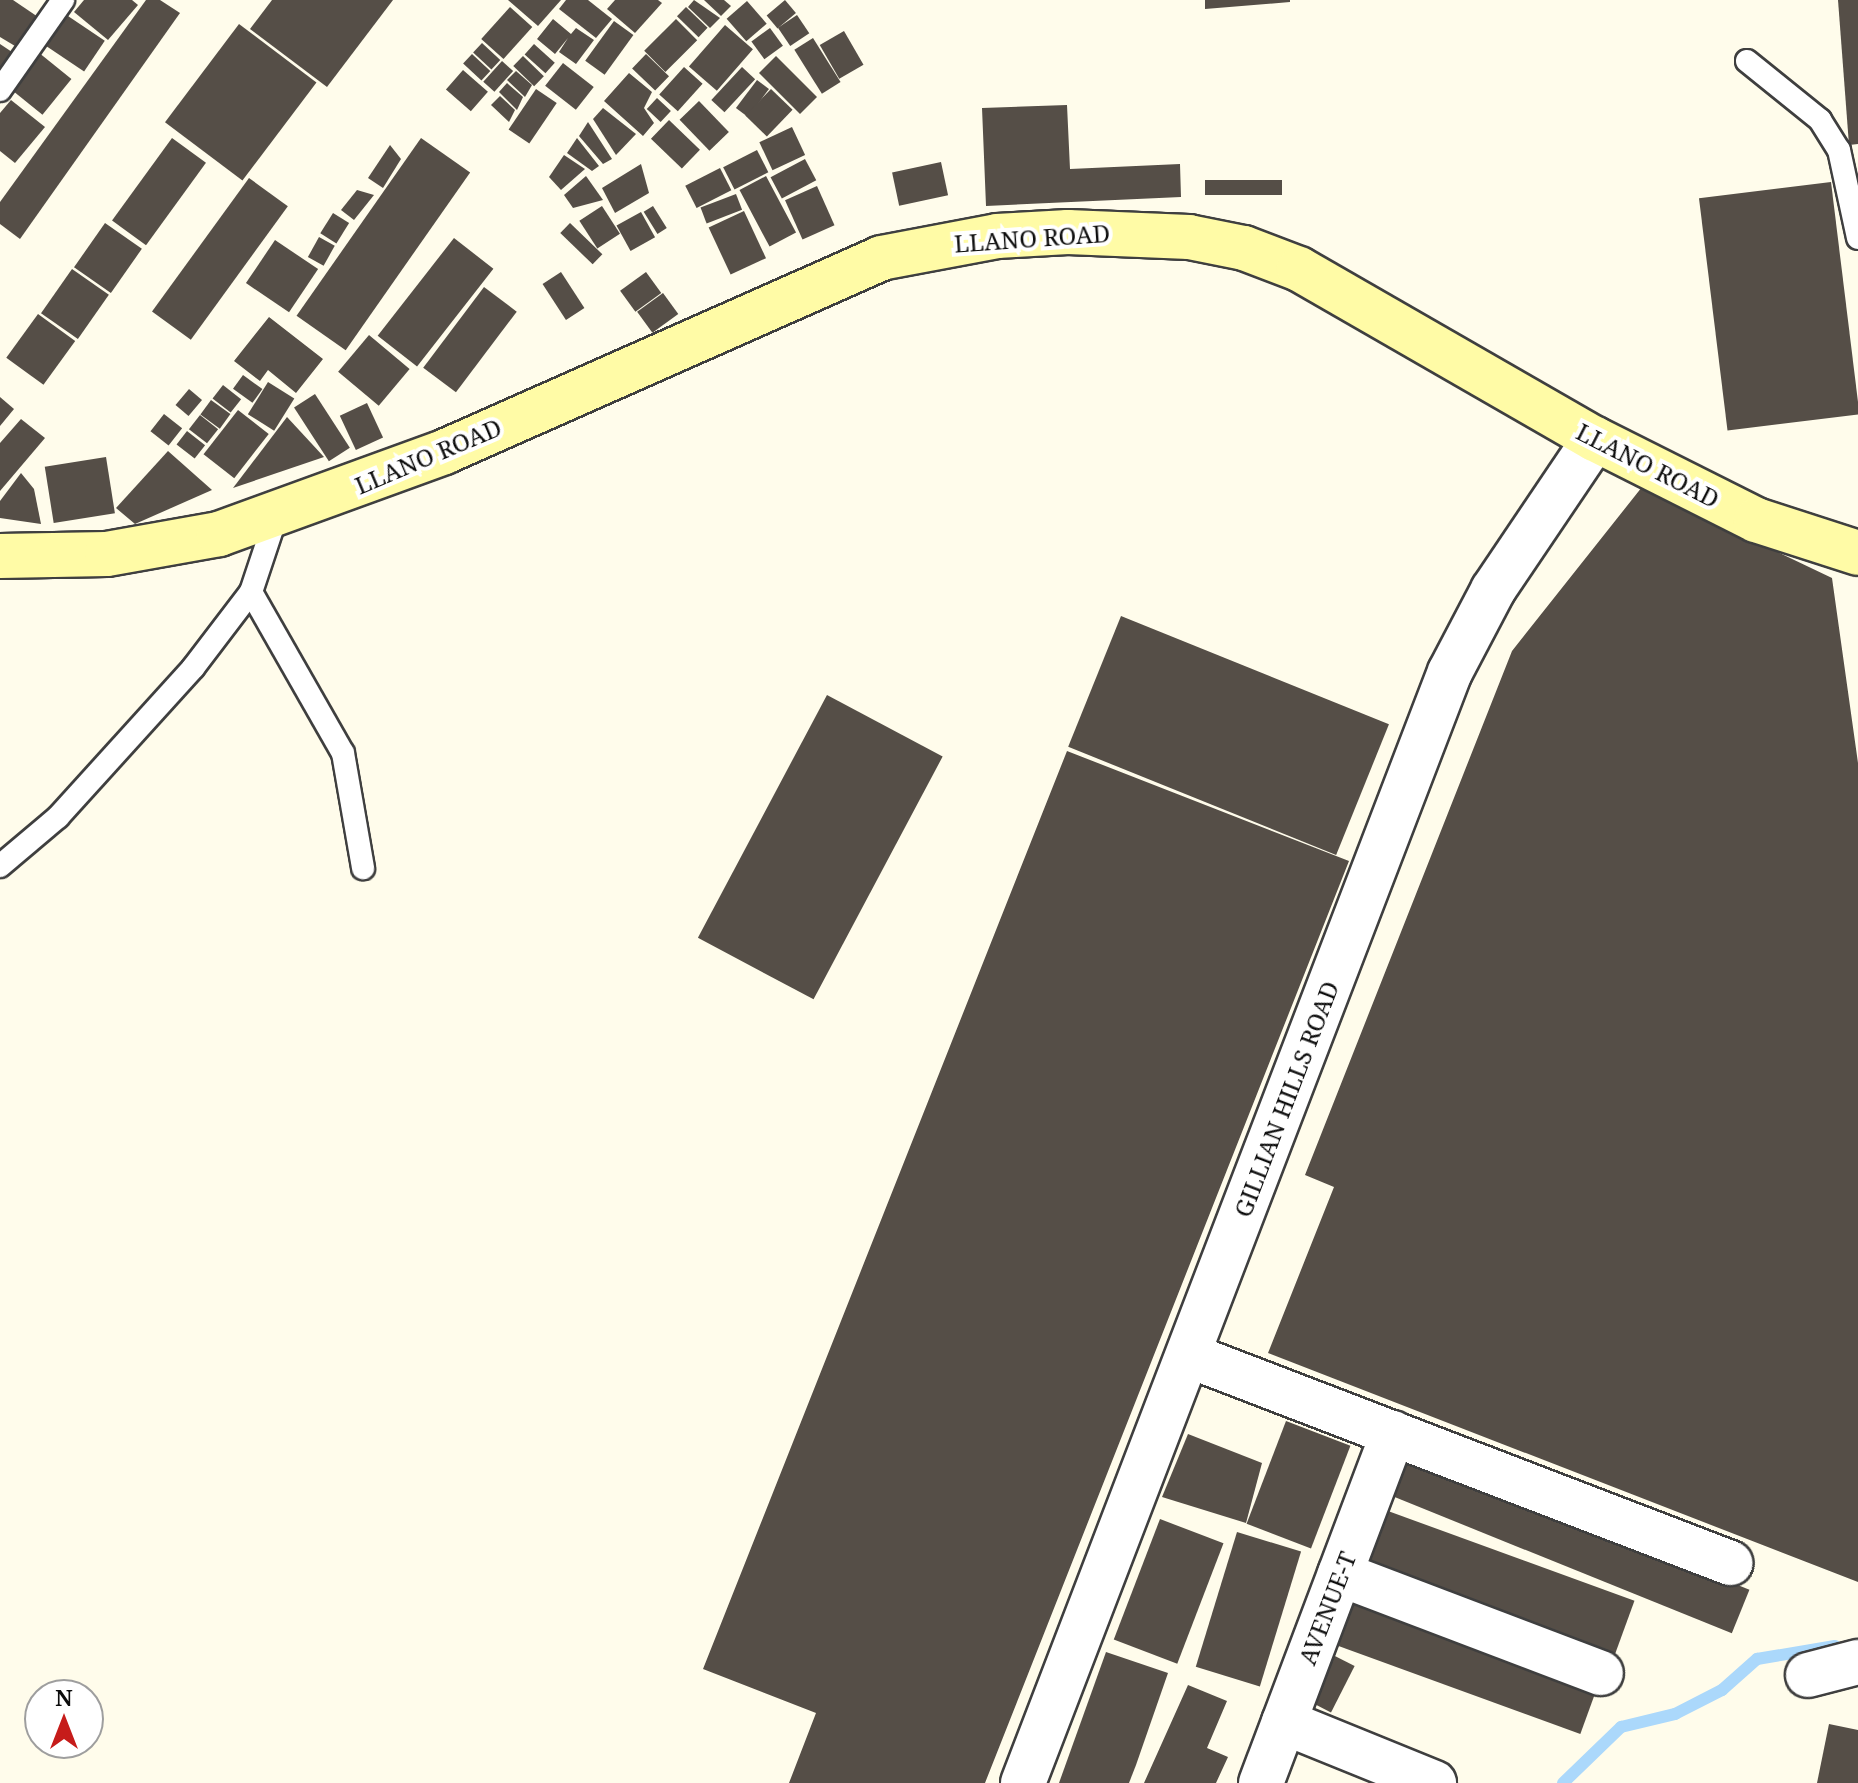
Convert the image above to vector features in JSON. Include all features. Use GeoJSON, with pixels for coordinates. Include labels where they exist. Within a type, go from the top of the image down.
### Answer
{"type":"FeatureCollection","features":[{"type":"Feature","properties":{"kind":"main road","name":"LLANO ROAD"},"geometry":{"type":"LineString","coordinates":[[0,556],[48,560],[169,545],[277,514],[444,452],[821,279],[881,258],[997,236],[1126,232],[1244,248],[1354,299],[1595,439],[1756,520],[1858,553]]}},
{"type":"Feature","properties":{"kind":"street","name":"GILLIAN HILLS ROAD"},"geometry":{"type":"LineString","coordinates":[[1023,1783],[1450,672],[1493,590],[1595,439]]}},
{"type":"Feature","properties":{"kind":"street"},"geometry":{"type":"LineString","coordinates":[[1188,1355],[1730,1563]]}},
{"type":"Feature","properties":{"kind":"street","name":"AVENUE-T"},"geometry":{"type":"LineString","coordinates":[[1261,1783],[1393,1433]]}},
{"type":"Feature","properties":{"kind":"street"},"geometry":{"type":"LineString","coordinates":[[1340,1574],[1601,1673]]}},
{"type":"Feature","properties":{"kind":"street"},"geometry":{"type":"LineString","coordinates":[[1808,1675],[1858,1662]]}},
{"type":"Feature","properties":{"kind":"street"},"geometry":{"type":"LineString","coordinates":[[1284,1722],[1434,1783]]}},
{"type":"Feature","properties":{"kind":"lane"},"geometry":{"type":"LineString","coordinates":[[0,90],[63,0]]}},
{"type":"Feature","properties":{"kind":"lane"},"geometry":{"type":"LineString","coordinates":[[1747,61],[1820,120],[1839,150],[1858,238]]}},
{"type":"Feature","properties":{"kind":"lane"},"geometry":{"type":"LineString","coordinates":[[0,866],[58,817],[151,721],[251,592],[277,514]]}},
{"type":"Feature","properties":{"kind":"lane"},"geometry":{"type":"LineString","coordinates":[[251,592],[343,753],[363,868]]}},
{"type":"Feature","properties":{"kind":"building"},"geometry":{"type":"Polygon","coordinates":[[[0,0],[13,0],[41,19],[20,49],[0,37],[0,0]]]}},
{"type":"Feature","properties":{"kind":"building"},"geometry":{"type":"Polygon","coordinates":[[[84,0],[132,0],[138,5],[108,40],[74,12],[84,0]]]}},
{"type":"Feature","properties":{"kind":"building"},"geometry":{"type":"Polygon","coordinates":[[[146,0],[160,0],[180,13],[20,239],[0,224],[0,202],[146,0]]]}},
{"type":"Feature","properties":{"kind":"building"},"geometry":{"type":"Polygon","coordinates":[[[272,0],[393,0],[327,87],[250,29],[272,0]]]}},
{"type":"Feature","properties":{"kind":"building"},"geometry":{"type":"Polygon","coordinates":[[[508,0],[561,0],[538,26],[508,0]]]}},
{"type":"Feature","properties":{"kind":"building"},"geometry":{"type":"Polygon","coordinates":[[[566,0],[588,0],[612,19],[596,38],[559,9],[566,0]]]}},
{"type":"Feature","properties":{"kind":"building"},"geometry":{"type":"Polygon","coordinates":[[[615,0],[658,0],[662,3],[635,33],[607,9],[615,0]]]}},
{"type":"Feature","properties":{"kind":"building"},"geometry":{"type":"Polygon","coordinates":[[[694,0],[720,18],[710,28],[688,7],[694,0]]]}},
{"type":"Feature","properties":{"kind":"building"},"geometry":{"type":"Polygon","coordinates":[[[704,0],[724,0],[731,6],[721,16],[704,0]]]}},
{"type":"Feature","properties":{"kind":"building"},"geometry":{"type":"Polygon","coordinates":[[[785,0],[796,13],[778,28],[767,15],[785,0]]]}},
{"type":"Feature","properties":{"kind":"building"},"geometry":{"type":"Polygon","coordinates":[[[1205,0],[1290,0],[1290,2],[1205,9],[1205,0]]]}},
{"type":"Feature","properties":{"kind":"building"},"geometry":{"type":"Polygon","coordinates":[[[1838,0],[1858,0],[1858,144],[1849,145],[1838,0]]]}},
{"type":"Feature","properties":{"kind":"building"},"geometry":{"type":"Polygon","coordinates":[[[747,1],[767,24],[746,41],[727,19],[747,1]]]}},
{"type":"Feature","properties":{"kind":"building"},"geometry":{"type":"Polygon","coordinates":[[[510,7],[532,27],[504,59],[481,39],[510,7]]]}},
{"type":"Feature","properties":{"kind":"building"},"geometry":{"type":"Polygon","coordinates":[[[686,7],[708,28],[699,37],[677,16],[686,7]]]}},
{"type":"Feature","properties":{"kind":"building"},"geometry":{"type":"Polygon","coordinates":[[[65,14],[105,41],[84,72],[44,45],[65,14]]]}},
{"type":"Feature","properties":{"kind":"building"},"geometry":{"type":"Polygon","coordinates":[[[797,15],[809,33],[790,46],[778,28],[797,15]]]}},
{"type":"Feature","properties":{"kind":"building"},"geometry":{"type":"Polygon","coordinates":[[[553,19],[571,34],[576,28],[594,40],[576,64],[559,52],[568,38],[555,54],[537,39],[553,19]]]}},
{"type":"Feature","properties":{"kind":"building"},"geometry":{"type":"Polygon","coordinates":[[[676,19],[697,40],[665,72],[644,51],[676,19]]]}},
{"type":"Feature","properties":{"kind":"building"},"geometry":{"type":"Polygon","coordinates":[[[614,21],[633,35],[605,75],[585,61],[614,21]]]}},
{"type":"Feature","properties":{"kind":"building"},"geometry":{"type":"Polygon","coordinates":[[[239,24],[316,82],[242,181],[165,122],[239,24]]]}},
{"type":"Feature","properties":{"kind":"building"},"geometry":{"type":"Polygon","coordinates":[[[725,25],[753,49],[717,91],[689,67],[725,25]]]}},
{"type":"Feature","properties":{"kind":"building"},"geometry":{"type":"Polygon","coordinates":[[[770,28],[783,46],[764,59],[751,42],[770,28]]]}},
{"type":"Feature","properties":{"kind":"building"},"geometry":{"type":"Polygon","coordinates":[[[844,31],[864,65],[839,79],[820,45],[844,31]]]}},
{"type":"Feature","properties":{"kind":"building"},"geometry":{"type":"Polygon","coordinates":[[[813,38],[841,82],[822,94],[794,50],[813,38]]]}},
{"type":"Feature","properties":{"kind":"building"},"geometry":{"type":"Polygon","coordinates":[[[482,43],[500,60],[491,70],[473,53],[482,43]]]}},
{"type":"Feature","properties":{"kind":"building"},"geometry":{"type":"Polygon","coordinates":[[[0,44],[15,54],[0,72],[0,44]]]}},
{"type":"Feature","properties":{"kind":"building"},"geometry":{"type":"Polygon","coordinates":[[[534,44],[555,63],[545,73],[525,54],[534,44]]]}},
{"type":"Feature","properties":{"kind":"building"},"geometry":{"type":"Polygon","coordinates":[[[38,52],[71,79],[42,115],[9,88],[38,52]]]}},
{"type":"Feature","properties":{"kind":"building"},"geometry":{"type":"Polygon","coordinates":[[[472,54],[490,71],[481,81],[463,64],[472,54]]]}},
{"type":"Feature","properties":{"kind":"building"},"geometry":{"type":"Polygon","coordinates":[[[646,54],[669,76],[655,91],[632,68],[646,54]]]}},
{"type":"Feature","properties":{"kind":"building"},"geometry":{"type":"Polygon","coordinates":[[[523,56],[544,76],[534,86],[513,66],[523,56]]]}},
{"type":"Feature","properties":{"kind":"building"},"geometry":{"type":"Polygon","coordinates":[[[776,56],[817,97],[800,114],[759,73],[776,56]]]}},
{"type":"Feature","properties":{"kind":"building"},"geometry":{"type":"Polygon","coordinates":[[[502,61],[513,71],[494,92],[483,82],[502,61]]]}},
{"type":"Feature","properties":{"kind":"building"},"geometry":{"type":"Polygon","coordinates":[[[563,63],[594,87],[576,110],[545,86],[563,63]]]}},
{"type":"Feature","properties":{"kind":"building"},"geometry":{"type":"Polygon","coordinates":[[[684,67],[703,84],[678,111],[659,94],[684,67]]]}},
{"type":"Feature","properties":{"kind":"building"},"geometry":{"type":"Polygon","coordinates":[[[742,67],[755,79],[724,112],[711,100],[742,67]]]}},
{"type":"Feature","properties":{"kind":"building"},"geometry":{"type":"Polygon","coordinates":[[[463,70],[488,92],[471,111],[446,90],[463,70]]]}},
{"type":"Feature","properties":{"kind":"building"},"geometry":{"type":"Polygon","coordinates":[[[516,71],[532,85],[525,97],[507,80],[516,71]]]}},
{"type":"Feature","properties":{"kind":"building"},"geometry":{"type":"Polygon","coordinates":[[[629,73],[652,92],[644,108],[654,123],[643,136],[604,101],[629,73]]]}},
{"type":"Feature","properties":{"kind":"building"},"geometry":{"type":"Polygon","coordinates":[[[757,80],[769,89],[748,117],[736,108],[757,80]]]}},
{"type":"Feature","properties":{"kind":"building"},"geometry":{"type":"Polygon","coordinates":[[[507,83],[523,97],[517,110],[499,92],[507,83]]]}},
{"type":"Feature","properties":{"kind":"building"},"geometry":{"type":"Polygon","coordinates":[[[536,89],[557,103],[529,144],[509,130],[536,89]]]}},
{"type":"Feature","properties":{"kind":"building"},"geometry":{"type":"Polygon","coordinates":[[[771,89],[793,110],[767,136],[745,116],[771,89]]]}},
{"type":"Feature","properties":{"kind":"building"},"geometry":{"type":"Polygon","coordinates":[[[500,96],[515,110],[509,122],[491,105],[500,96]]]}},
{"type":"Feature","properties":{"kind":"building"},"geometry":{"type":"Polygon","coordinates":[[[657,98],[671,111],[661,122],[647,109],[657,98]]]}},
{"type":"Feature","properties":{"kind":"building"},"geometry":{"type":"Polygon","coordinates":[[[11,100],[45,127],[15,163],[0,151],[0,113],[11,100]]]}},
{"type":"Feature","properties":{"kind":"building"},"geometry":{"type":"Polygon","coordinates":[[[699,101],[729,132],[709,151],[680,120],[699,101]]]}},
{"type":"Feature","properties":{"kind":"building"},"geometry":{"type":"Polygon","coordinates":[[[1067,105],[1070,169],[1180,164],[1181,197],[986,206],[982,108],[1067,105]]]}},
{"type":"Feature","properties":{"kind":"building"},"geometry":{"type":"Polygon","coordinates":[[[603,108],[636,134],[616,155],[593,119],[603,108]]]}},
{"type":"Feature","properties":{"kind":"building"},"geometry":{"type":"Polygon","coordinates":[[[669,120],[700,150],[682,169],[651,139],[669,120]]]}},
{"type":"Feature","properties":{"kind":"building"},"geometry":{"type":"Polygon","coordinates":[[[588,122],[612,159],[603,164],[579,136],[588,122]]]}},
{"type":"Feature","properties":{"kind":"building"},"geometry":{"type":"Polygon","coordinates":[[[792,127],[805,155],[772,170],[759,142],[792,127]]]}},
{"type":"Feature","properties":{"kind":"building"},"geometry":{"type":"Polygon","coordinates":[[[172,138],[206,163],[146,245],[112,221],[172,138]]]}},
{"type":"Feature","properties":{"kind":"building"},"geometry":{"type":"Polygon","coordinates":[[[421,138],[470,172],[346,350],[297,316],[421,138]]]}},
{"type":"Feature","properties":{"kind":"building"},"geometry":{"type":"Polygon","coordinates":[[[577,138],[599,166],[592,171],[567,153],[577,138]]]}},
{"type":"Feature","properties":{"kind":"building"},"geometry":{"type":"Polygon","coordinates":[[[390,145],[401,159],[383,188],[368,178],[390,145]]]}},
{"type":"Feature","properties":{"kind":"building"},"geometry":{"type":"Polygon","coordinates":[[[757,150],[768,172],[734,190],[723,167],[757,150]]]}},
{"type":"Feature","properties":{"kind":"building"},"geometry":{"type":"Polygon","coordinates":[[[564,155],[585,169],[561,190],[549,177],[564,155]]]}},
{"type":"Feature","properties":{"kind":"building"},"geometry":{"type":"Polygon","coordinates":[[[805,159],[816,180],[782,199],[771,177],[805,159]]]}},
{"type":"Feature","properties":{"kind":"building"},"geometry":{"type":"Polygon","coordinates":[[[941,162],[948,195],[899,206],[892,172],[941,162]]]}},
{"type":"Feature","properties":{"kind":"building"},"geometry":{"type":"Polygon","coordinates":[[[641,164],[649,193],[615,213],[602,188],[641,164]]]}},
{"type":"Feature","properties":{"kind":"building"},"geometry":{"type":"Polygon","coordinates":[[[720,168],[731,190],[697,208],[685,186],[720,168]]]}},
{"type":"Feature","properties":{"kind":"building"},"geometry":{"type":"Polygon","coordinates":[[[586,176],[603,200],[573,208],[564,195],[586,176]]]}},
{"type":"Feature","properties":{"kind":"building"},"geometry":{"type":"Polygon","coordinates":[[[766,176],[796,233],[770,247],[740,190],[766,176]]]}},
{"type":"Feature","properties":{"kind":"building"},"geometry":{"type":"Polygon","coordinates":[[[249,178],[288,206],[191,340],[152,311],[249,178]]]}},
{"type":"Feature","properties":{"kind":"building"},"geometry":{"type":"Polygon","coordinates":[[[1205,180],[1282,180],[1282,195],[1205,195],[1205,180]]]}},
{"type":"Feature","properties":{"kind":"building"},"geometry":{"type":"Polygon","coordinates":[[[1831,182],[1858,414],[1728,430],[1699,198],[1831,182]]]}},
{"type":"Feature","properties":{"kind":"building"},"geometry":{"type":"Polygon","coordinates":[[[817,186],[834,225],[803,240],[785,200],[817,186]]]}},
{"type":"Feature","properties":{"kind":"building"},"geometry":{"type":"Polygon","coordinates":[[[357,190],[374,195],[354,220],[341,210],[357,190]]]}},
{"type":"Feature","properties":{"kind":"building"},"geometry":{"type":"Polygon","coordinates":[[[736,194],[742,210],[707,223],[701,208],[736,194]]]}},
{"type":"Feature","properties":{"kind":"building"},"geometry":{"type":"Polygon","coordinates":[[[602,206],[620,234],[597,248],[579,221],[602,206]]]}},
{"type":"Feature","properties":{"kind":"building"},"geometry":{"type":"Polygon","coordinates":[[[653,206],[667,228],[657,234],[644,212],[653,206]]]}},
{"type":"Feature","properties":{"kind":"building"},"geometry":{"type":"Polygon","coordinates":[[[744,211],[766,258],[731,275],[709,227],[744,211]]]}},
{"type":"Feature","properties":{"kind":"building"},"geometry":{"type":"Polygon","coordinates":[[[641,212],[655,237],[631,251],[617,226],[641,212]]]}},
{"type":"Feature","properties":{"kind":"building"},"geometry":{"type":"Polygon","coordinates":[[[333,213],[349,223],[336,243],[320,233],[333,213]]]}},
{"type":"Feature","properties":{"kind":"building"},"geometry":{"type":"Polygon","coordinates":[[[105,223],[142,249],[111,293],[74,267],[105,223]]]}},
{"type":"Feature","properties":{"kind":"building"},"geometry":{"type":"Polygon","coordinates":[[[570,223],[602,254],[593,264],[560,233],[570,223]]]}},
{"type":"Feature","properties":{"kind":"building"},"geometry":{"type":"Polygon","coordinates":[[[319,237],[335,246],[324,266],[308,257],[319,237]]]}},
{"type":"Feature","properties":{"kind":"building"},"geometry":{"type":"Polygon","coordinates":[[[454,238],[493,269],[417,366],[378,336],[454,238]]]}},
{"type":"Feature","properties":{"kind":"building"},"geometry":{"type":"Polygon","coordinates":[[[275,240],[318,269],[289,312],[246,283],[275,240]]]}},
{"type":"Feature","properties":{"kind":"building"},"geometry":{"type":"Polygon","coordinates":[[[72,269],[109,295],[78,339],[41,313],[72,269]]]}},
{"type":"Feature","properties":{"kind":"building"},"geometry":{"type":"Polygon","coordinates":[[[561,272],[584,308],[566,320],[543,284],[561,272]]]}},
{"type":"Feature","properties":{"kind":"building"},"geometry":{"type":"Polygon","coordinates":[[[646,272],[661,293],[635,312],[620,291],[646,272]]]}},
{"type":"Feature","properties":{"kind":"building"},"geometry":{"type":"Polygon","coordinates":[[[484,287],[517,312],[456,392],[423,368],[484,287]]]}},
{"type":"Feature","properties":{"kind":"building"},"geometry":{"type":"Polygon","coordinates":[[[663,293],[678,314],[652,333],[637,312],[663,293]]]}},
{"type":"Feature","properties":{"kind":"building"},"geometry":{"type":"Polygon","coordinates":[[[38,314],[75,341],[43,385],[6,358],[38,314]]]}},
{"type":"Feature","properties":{"kind":"building"},"geometry":{"type":"Polygon","coordinates":[[[269,317],[323,359],[296,393],[268,370],[260,381],[234,361],[269,317]]]}},
{"type":"Feature","properties":{"kind":"building"},"geometry":{"type":"Polygon","coordinates":[[[369,335],[410,369],[379,406],[338,372],[369,335]]]}},
{"type":"Feature","properties":{"kind":"building"},"geometry":{"type":"Polygon","coordinates":[[[243,375],[262,389],[252,403],[233,389],[243,375]]]}},
{"type":"Feature","properties":{"kind":"building"},"geometry":{"type":"Polygon","coordinates":[[[268,382],[294,398],[274,431],[248,414],[268,382]]]}},
{"type":"Feature","properties":{"kind":"building"},"geometry":{"type":"Polygon","coordinates":[[[223,385],[241,399],[231,413],[213,398],[223,385]]]}},
{"type":"Feature","properties":{"kind":"building"},"geometry":{"type":"Polygon","coordinates":[[[189,389],[202,400],[189,416],[176,405],[189,389]]]}},
{"type":"Feature","properties":{"kind":"building"},"geometry":{"type":"Polygon","coordinates":[[[315,394],[350,448],[329,461],[294,408],[315,394]]]}},
{"type":"Feature","properties":{"kind":"building"},"geometry":{"type":"Polygon","coordinates":[[[0,397],[14,409],[0,426],[0,397]]]}},
{"type":"Feature","properties":{"kind":"building"},"geometry":{"type":"Polygon","coordinates":[[[211,400],[230,414],[220,429],[200,415],[211,400]]]}},
{"type":"Feature","properties":{"kind":"building"},"geometry":{"type":"Polygon","coordinates":[[[367,403],[383,437],[356,450],[340,416],[367,403]]]}},
{"type":"Feature","properties":{"kind":"building"},"geometry":{"type":"Polygon","coordinates":[[[238,410],[269,434],[234,478],[204,454],[238,410]]]}},
{"type":"Feature","properties":{"kind":"building"},"geometry":{"type":"Polygon","coordinates":[[[164,414],[182,428],[169,445],[150,431],[164,414]]]}},
{"type":"Feature","properties":{"kind":"building"},"geometry":{"type":"Polygon","coordinates":[[[200,415],[218,429],[207,443],[189,429],[200,415]]]}},
{"type":"Feature","properties":{"kind":"building"},"geometry":{"type":"Polygon","coordinates":[[[287,417],[324,457],[233,488],[287,417]]]}},
{"type":"Feature","properties":{"kind":"building"},"geometry":{"type":"Polygon","coordinates":[[[21,419],[45,438],[0,491],[0,443],[21,419]]]}},
{"type":"Feature","properties":{"kind":"building"},"geometry":{"type":"Polygon","coordinates":[[[187,431],[205,445],[195,459],[177,444],[187,431]]]}},
{"type":"Feature","properties":{"kind":"building"},"geometry":{"type":"Polygon","coordinates":[[[168,451],[212,490],[135,524],[116,508],[168,451]]]}},
{"type":"Feature","properties":{"kind":"building"},"geometry":{"type":"Polygon","coordinates":[[[106,457],[115,513],[54,523],[45,467],[106,457]]]}},
{"type":"Feature","properties":{"kind":"building"},"geometry":{"type":"Polygon","coordinates":[[[21,473],[34,489],[41,524],[0,518],[0,501],[21,473]]]}},
{"type":"Feature","properties":{"kind":"building"},"geometry":{"type":"Polygon","coordinates":[[[1642,487],[1832,578],[1858,763],[1858,1582],[1268,1353],[1334,1187],[1305,1175],[1512,651],[1642,487]]]}},
{"type":"Feature","properties":{"kind":"building"},"geometry":{"type":"Polygon","coordinates":[[[1121,616],[1389,724],[1336,855],[1068,747],[1121,616]]]}},
{"type":"Feature","properties":{"kind":"building"},"geometry":{"type":"Polygon","coordinates":[[[827,695],[943,757],[814,999],[698,938],[827,695]]]}},
{"type":"Feature","properties":{"kind":"building"},"geometry":{"type":"Polygon","coordinates":[[[1067,751],[1349,861],[985,1783],[789,1783],[816,1713],[703,1669],[1067,751]]]}},
{"type":"Feature","properties":{"kind":"building"},"geometry":{"type":"Polygon","coordinates":[[[1286,1421],[1350,1446],[1311,1548],[1247,1524],[1286,1421]]]}},
{"type":"Feature","properties":{"kind":"building"},"geometry":{"type":"Polygon","coordinates":[[[1188,1434],[1262,1463],[1246,1523],[1162,1497],[1188,1434]]]}},
{"type":"Feature","properties":{"kind":"building"},"geometry":{"type":"Polygon","coordinates":[[[1411,1453],[1749,1590],[1732,1633],[1393,1497],[1411,1453]]]}},
{"type":"Feature","properties":{"kind":"building"},"geometry":{"type":"Polygon","coordinates":[[[1377,1507],[1634,1601],[1615,1654],[1358,1561],[1377,1507]]]}},
{"type":"Feature","properties":{"kind":"building"},"geometry":{"type":"Polygon","coordinates":[[[1160,1519],[1223,1543],[1177,1664],[1114,1639],[1160,1519]]]}},
{"type":"Feature","properties":{"kind":"building"},"geometry":{"type":"Polygon","coordinates":[[[1237,1532],[1301,1552],[1260,1686],[1196,1667],[1237,1532]]]}},
{"type":"Feature","properties":{"kind":"building"},"geometry":{"type":"Polygon","coordinates":[[[1345,1594],[1598,1686],[1580,1734],[1328,1642],[1345,1594]]]}},
{"type":"Feature","properties":{"kind":"building"},"geometry":{"type":"Polygon","coordinates":[[[1106,1652],[1168,1673],[1136,1765],[1129,1783],[1059,1783],[1106,1652]]]}},
{"type":"Feature","properties":{"kind":"building"},"geometry":{"type":"Polygon","coordinates":[[[1327,1652],[1355,1666],[1331,1712],[1303,1698],[1327,1652]]]}},
{"type":"Feature","properties":{"kind":"building"},"geometry":{"type":"Polygon","coordinates":[[[1188,1685],[1227,1701],[1207,1748],[1228,1757],[1216,1783],[1144,1783],[1188,1685]]]}},
{"type":"Feature","properties":{"kind":"building"},"geometry":{"type":"Polygon","coordinates":[[[1829,1724],[1858,1730],[1858,1783],[1817,1783],[1829,1724]]]}},
{"type":"Feature","properties":{"kind":"waterway"},"geometry":{"type":"LineString","coordinates":[[1563,1783],[1621,1727],[1675,1714],[1722,1690],[1757,1659],[1835,1646]]}}]}
